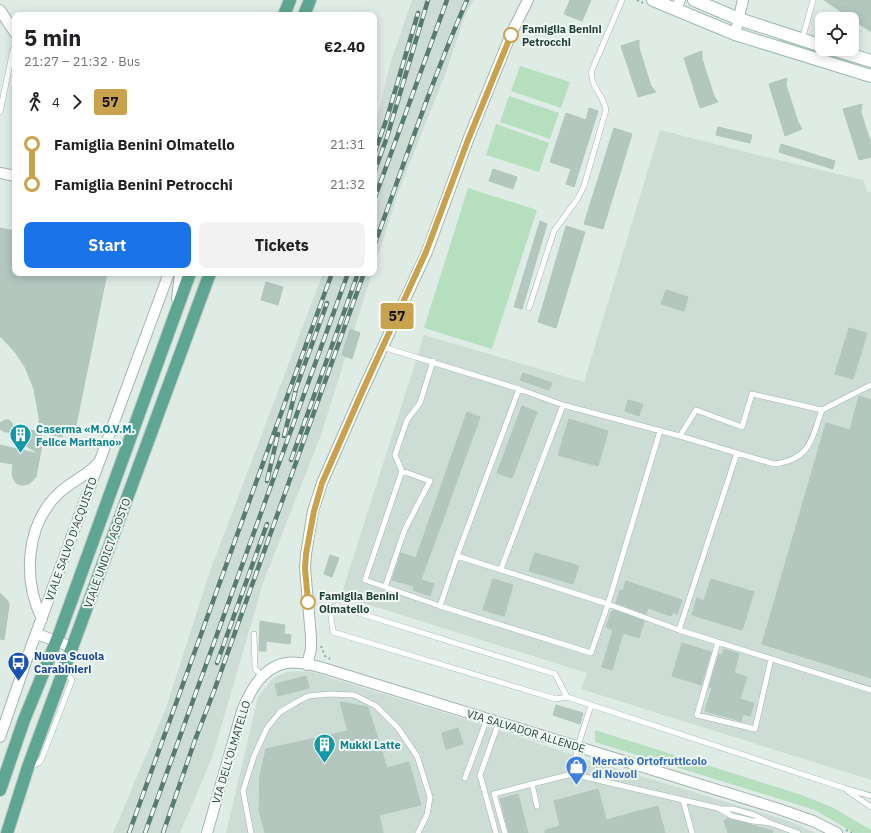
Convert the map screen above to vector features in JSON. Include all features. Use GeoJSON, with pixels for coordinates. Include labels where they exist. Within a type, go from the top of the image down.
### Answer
{"type":"FeatureCollection","features":[{"type":"Feature","properties":{"kind":"main road"},"geometry":{"type":"LineString","coordinates":[[285,12],[290,0]]}},
{"type":"Feature","properties":{"kind":"main road"},"geometry":{"type":"LineString","coordinates":[[305,12],[310,0]]}},
{"type":"Feature","properties":{"kind":"main road"},"geometry":{"type":"LineString","coordinates":[[652,0],[735,34],[871,76]]}},
{"type":"Feature","properties":{"kind":"main road"},"geometry":{"type":"LineString","coordinates":[[696,0],[739,19],[815,44]]}},
{"type":"Feature","properties":{"kind":"main road"},"geometry":{"type":"LineString","coordinates":[[855,56],[871,61]]}},
{"type":"Feature","properties":{"kind":"main road","name":"VIALE UNDICI AGOSTO"},"geometry":{"type":"LineString","coordinates":[[0,790],[24,720],[57,641],[189,276]]}},
{"type":"Feature","properties":{"kind":"main road","name":"VIALE UNDICI AGOSTO"},"geometry":{"type":"LineString","coordinates":[[7,833],[28,767],[209,276]]}},
{"type":"Feature","properties":{"kind":"street"},"geometry":{"type":"LineString","coordinates":[[307,665],[311,649],[311,637],[305,568],[306,554],[314,511],[322,483],[426,252],[468,140],[511,34],[528,0]]}},
{"type":"Feature","properties":{"kind":"street"},"geometry":{"type":"LineString","coordinates":[[680,0],[677,7],[681,12]]}},
{"type":"Feature","properties":{"kind":"street"},"geometry":{"type":"LineString","coordinates":[[735,34],[743,0]]}},
{"type":"Feature","properties":{"kind":"street"},"geometry":{"type":"LineString","coordinates":[[0,10],[12,28]]}},
{"type":"Feature","properties":{"kind":"street"},"geometry":{"type":"LineString","coordinates":[[0,173],[12,175]]}},
{"type":"Feature","properties":{"kind":"street","name":"VIALE SALVO D'ACQUISTO"},"geometry":{"type":"LineString","coordinates":[[0,737],[168,276]]}},
{"type":"Feature","properties":{"kind":"street","name":"VIALE UNDICI AGOSTO"},"geometry":{"type":"LineString","coordinates":[[173,319],[179,292],[180,276]]}},
{"type":"Feature","properties":{"kind":"street","name":"VIALE SALVO D'ACQUISTO"},"geometry":{"type":"LineString","coordinates":[[42,619],[34,598],[29,574],[31,550],[37,528],[48,506],[57,495],[77,478],[90,471],[101,459]]}},
{"type":"Feature","properties":{"kind":"street"},"geometry":{"type":"LineString","coordinates":[[37,634],[72,647]]}},
{"type":"Feature","properties":{"kind":"street","name":"VIA DELL'OLMATELLO"},"geometry":{"type":"LineString","coordinates":[[207,833],[242,711],[252,688],[262,676],[274,667],[291,662],[307,665]]}},
{"type":"Feature","properties":{"kind":"street","name":"VIA SALVADOR ALLENDE"},"geometry":{"type":"LineString","coordinates":[[307,665],[333,671],[786,810],[839,830]]}},
{"type":"Feature","properties":{"kind":"lane"},"geometry":{"type":"LineString","coordinates":[[529,308],[554,231],[578,198],[584,186],[606,110],[604,102],[593,84],[592,75],[622,0]]}},
{"type":"Feature","properties":{"kind":"lane"},"geometry":{"type":"LineString","coordinates":[[802,40],[813,0]]}},
{"type":"Feature","properties":{"kind":"lane"},"geometry":{"type":"LineString","coordinates":[[0,112],[12,66]]}},
{"type":"Feature","properties":{"kind":"lane"},"geometry":{"type":"LineString","coordinates":[[382,347],[433,361],[563,405],[680,436],[774,464],[795,459],[803,453],[808,446],[822,410]]}},
{"type":"Feature","properties":{"kind":"lane"},"geometry":{"type":"LineString","coordinates":[[433,361],[420,403],[406,420],[395,455],[402,471],[365,580],[440,606],[591,653],[608,604],[660,431]]}},
{"type":"Feature","properties":{"kind":"lane"},"geometry":{"type":"LineString","coordinates":[[680,436],[696,410],[742,427],[752,394],[822,410],[871,385]]}},
{"type":"Feature","properties":{"kind":"lane"},"geometry":{"type":"LineString","coordinates":[[440,606],[519,389]]}},
{"type":"Feature","properties":{"kind":"lane"},"geometry":{"type":"LineString","coordinates":[[501,569],[563,405]]}},
{"type":"Feature","properties":{"kind":"lane"},"geometry":{"type":"LineString","coordinates":[[679,630],[737,453]]}},
{"type":"Feature","properties":{"kind":"lane"},"geometry":{"type":"LineString","coordinates":[[385,587],[405,530],[430,481],[402,471]]}},
{"type":"Feature","properties":{"kind":"lane"},"geometry":{"type":"LineString","coordinates":[[458,556],[608,604],[679,630],[871,690]]}},
{"type":"Feature","properties":{"kind":"lane"},"geometry":{"type":"LineString","coordinates":[[567,697],[555,674],[336,606],[330,608],[333,632],[556,699],[567,697],[871,796]]}},
{"type":"Feature","properties":{"kind":"lane"},"geometry":{"type":"LineString","coordinates":[[254,634],[255,669],[262,676]]}},
{"type":"Feature","properties":{"kind":"lane"},"geometry":{"type":"LineString","coordinates":[[718,642],[697,714],[755,729],[771,659]]}},
{"type":"Feature","properties":{"kind":"lane"},"geometry":{"type":"LineString","coordinates":[[251,833],[243,791],[254,756],[267,728],[280,712],[295,703],[308,696],[330,694],[354,695],[376,706],[398,728],[417,756],[430,797],[427,815],[418,833]]}},
{"type":"Feature","properties":{"kind":"lane"},"geometry":{"type":"LineString","coordinates":[[572,774],[578,746],[592,705]]}},
{"type":"Feature","properties":{"kind":"lane"},"geometry":{"type":"LineString","coordinates":[[465,778],[487,719]]}},
{"type":"Feature","properties":{"kind":"lane"},"geometry":{"type":"LineString","coordinates":[[496,833],[480,775],[498,722]]}},
{"type":"Feature","properties":{"kind":"lane"},"geometry":{"type":"LineString","coordinates":[[505,833],[494,794],[572,774],[718,808],[733,809],[754,815],[770,823],[798,833]]}},
{"type":"Feature","properties":{"kind":"lane"},"geometry":{"type":"LineString","coordinates":[[532,784],[537,806]]}},
{"type":"Feature","properties":{"kind":"lane"},"geometry":{"type":"LineString","coordinates":[[844,788],[871,807]]}},
{"type":"Feature","properties":{"kind":"lane"},"geometry":{"type":"LineString","coordinates":[[683,800],[692,833]]}},
{"type":"Feature","properties":{"kind":"path"},"geometry":{"type":"LineString","coordinates":[[320,645],[325,656],[333,661]]}},
{"type":"Feature","properties":{"kind":"path"},"geometry":{"type":"LineString","coordinates":[[839,830],[852,833]]}},
{"type":"Feature","properties":{"kind":"shaded area"},"geometry":{"type":"Polygon","coordinates":[[[412,0],[474,0],[466,13],[445,75],[399,190],[377,259],[377,119],[390,64],[412,0]]]}},
{"type":"Feature","properties":{"kind":"shaded area"},"geometry":{"type":"Polygon","coordinates":[[[660,130],[863,180],[867,192],[871,192],[871,780],[581,689],[587,673],[341,596],[424,335],[584,382],[660,130]]]}},
{"type":"Feature","properties":{"kind":"shaded area"},"geometry":{"type":"Polygon","coordinates":[[[322,276],[371,276],[321,435],[263,583],[212,758],[180,833],[113,833],[166,708],[210,571],[322,276]]]}},
{"type":"Feature","properties":{"kind":"shaded area"},"geometry":{"type":"Polygon","coordinates":[[[287,672],[312,672],[490,727],[588,760],[786,820],[816,833],[226,833],[258,697],[273,678],[287,672]]]}},
{"type":"Feature","properties":{"kind":"green space"},"geometry":{"type":"Polygon","coordinates":[[[779,39],[815,49],[815,53],[777,41],[779,39]]]}},
{"type":"Feature","properties":{"kind":"green space"},"geometry":{"type":"Polygon","coordinates":[[[520,66],[570,82],[561,108],[511,91],[520,66]]]}},
{"type":"Feature","properties":{"kind":"green space"},"geometry":{"type":"Polygon","coordinates":[[[509,96],[559,113],[550,139],[500,122],[509,96]]]}},
{"type":"Feature","properties":{"kind":"green space"},"geometry":{"type":"Polygon","coordinates":[[[496,124],[549,143],[539,172],[486,155],[496,124]]]}},
{"type":"Feature","properties":{"kind":"green space"},"geometry":{"type":"Polygon","coordinates":[[[468,188],[537,210],[492,349],[424,328],[468,188]]]}},
{"type":"Feature","properties":{"kind":"green space"},"geometry":{"type":"Polygon","coordinates":[[[595,730],[802,795],[834,808],[871,830],[871,833],[854,833],[815,810],[595,742],[595,730]]]}},
{"type":"Feature","properties":{"kind":"building"},"geometry":{"type":"Polygon","coordinates":[[[570,0],[591,0],[582,21],[564,14],[570,0]]]}},
{"type":"Feature","properties":{"kind":"building"},"geometry":{"type":"Polygon","coordinates":[[[824,0],[871,0],[871,32],[859,24],[859,12],[842,12],[824,0]]]}},
{"type":"Feature","properties":{"kind":"building"},"geometry":{"type":"Polygon","coordinates":[[[639,40],[639,48],[651,86],[656,92],[638,97],[621,46],[639,40]]]}},
{"type":"Feature","properties":{"kind":"building"},"geometry":{"type":"Polygon","coordinates":[[[702,51],[702,59],[714,96],[718,102],[700,108],[684,58],[702,51]]]}},
{"type":"Feature","properties":{"kind":"building"},"geometry":{"type":"Polygon","coordinates":[[[787,78],[786,85],[798,122],[802,129],[785,136],[769,84],[787,78]]]}},
{"type":"Feature","properties":{"kind":"building"},"geometry":{"type":"Polygon","coordinates":[[[862,104],[861,112],[871,144],[871,157],[859,160],[843,109],[862,104]]]}},
{"type":"Feature","properties":{"kind":"building"},"geometry":{"type":"Polygon","coordinates":[[[589,108],[598,111],[574,187],[566,184],[571,169],[550,162],[566,113],[586,120],[589,108]]]}},
{"type":"Feature","properties":{"kind":"building"},"geometry":{"type":"Polygon","coordinates":[[[718,127],[752,135],[750,143],[716,135],[718,127]]]}},
{"type":"Feature","properties":{"kind":"building"},"geometry":{"type":"Polygon","coordinates":[[[614,128],[632,134],[603,229],[584,224],[614,128]]]}},
{"type":"Feature","properties":{"kind":"building"},"geometry":{"type":"Polygon","coordinates":[[[781,144],[835,161],[833,169],[779,152],[781,144]]]}},
{"type":"Feature","properties":{"kind":"building"},"geometry":{"type":"Polygon","coordinates":[[[493,169],[517,177],[513,189],[489,181],[493,169]]]}},
{"type":"Feature","properties":{"kind":"building"},"geometry":{"type":"Polygon","coordinates":[[[540,221],[547,224],[522,309],[514,307],[540,221]]]}},
{"type":"Feature","properties":{"kind":"building"},"geometry":{"type":"Polygon","coordinates":[[[566,226],[585,232],[556,328],[538,322],[566,226]]]}},
{"type":"Feature","properties":{"kind":"building"},"geometry":{"type":"Polygon","coordinates":[[[0,228],[12,230],[12,276],[106,276],[74,435],[63,432],[62,437],[41,432],[42,445],[36,477],[29,484],[24,485],[16,483],[13,478],[13,464],[0,462],[0,445],[39,454],[17,440],[18,434],[28,430],[39,431],[39,417],[34,389],[25,367],[15,352],[0,336],[0,228]]]}},
{"type":"Feature","properties":{"kind":"building"},"geometry":{"type":"Polygon","coordinates":[[[266,282],[283,287],[278,305],[261,300],[266,282]]]}},
{"type":"Feature","properties":{"kind":"building"},"geometry":{"type":"Polygon","coordinates":[[[666,290],[688,297],[684,311],[661,304],[666,290]]]}},
{"type":"Feature","properties":{"kind":"building"},"geometry":{"type":"Polygon","coordinates":[[[849,328],[867,333],[853,379],[835,374],[849,328]]]}},
{"type":"Feature","properties":{"kind":"building"},"geometry":{"type":"Polygon","coordinates":[[[350,329],[360,333],[352,359],[342,355],[350,329]]]}},
{"type":"Feature","properties":{"kind":"building"},"geometry":{"type":"Polygon","coordinates":[[[523,373],[552,383],[549,390],[520,380],[523,373]]]}},
{"type":"Feature","properties":{"kind":"building"},"geometry":{"type":"Polygon","coordinates":[[[859,396],[871,400],[871,678],[762,644],[826,423],[850,430],[859,396]]]}},
{"type":"Feature","properties":{"kind":"building"},"geometry":{"type":"Polygon","coordinates":[[[628,400],[643,404],[639,416],[625,411],[628,400]]]}},
{"type":"Feature","properties":{"kind":"building"},"geometry":{"type":"Polygon","coordinates":[[[522,406],[537,412],[512,478],[497,473],[522,406]]]}},
{"type":"Feature","properties":{"kind":"building"},"geometry":{"type":"Polygon","coordinates":[[[467,412],[480,417],[421,580],[434,584],[430,596],[413,590],[414,586],[392,580],[401,553],[416,558],[467,412]]]}},
{"type":"Feature","properties":{"kind":"building"},"geometry":{"type":"Polygon","coordinates":[[[569,419],[608,431],[598,466],[558,455],[569,419]]]}},
{"type":"Feature","properties":{"kind":"building","name":"Caserma «M.O.V.M. Felice Maritano»"},"geometry":{"type":"Polygon","coordinates":[[[5,420],[9,420],[12,423],[13,432],[5,432],[0,429],[0,423],[5,420]]]}},
{"type":"Feature","properties":{"kind":"building"},"geometry":{"type":"Polygon","coordinates":[[[535,553],[579,566],[573,584],[529,571],[535,553]]]}},
{"type":"Feature","properties":{"kind":"building"},"geometry":{"type":"Polygon","coordinates":[[[330,555],[339,558],[332,577],[324,574],[330,555]]]}},
{"type":"Feature","properties":{"kind":"building"},"geometry":{"type":"Polygon","coordinates":[[[493,579],[513,585],[504,616],[483,610],[493,579]]]}},
{"type":"Feature","properties":{"kind":"building"},"geometry":{"type":"Polygon","coordinates":[[[711,579],[754,592],[742,630],[692,615],[697,598],[704,601],[711,579]]]}},
{"type":"Feature","properties":{"kind":"building"},"geometry":{"type":"Polygon","coordinates":[[[626,581],[682,600],[677,614],[673,612],[671,616],[648,608],[646,614],[616,603],[620,590],[623,591],[626,581]]]}},
{"type":"Feature","properties":{"kind":"building"},"geometry":{"type":"Polygon","coordinates":[[[0,593],[8,601],[9,606],[4,640],[0,639],[0,593]]]}},
{"type":"Feature","properties":{"kind":"building"},"geometry":{"type":"Polygon","coordinates":[[[613,610],[644,621],[639,638],[623,633],[612,670],[602,667],[613,630],[606,627],[613,610]]]}},
{"type":"Feature","properties":{"kind":"building"},"geometry":{"type":"Polygon","coordinates":[[[260,621],[285,625],[284,634],[291,635],[290,644],[266,641],[266,651],[259,651],[260,621]]]}},
{"type":"Feature","properties":{"kind":"building"},"geometry":{"type":"Polygon","coordinates":[[[682,643],[711,652],[701,685],[672,676],[682,643]]]}},
{"type":"Feature","properties":{"kind":"building"},"geometry":{"type":"Polygon","coordinates":[[[724,649],[739,654],[734,673],[747,677],[740,699],[754,703],[750,716],[743,714],[741,721],[705,711],[712,688],[709,687],[719,654],[722,655],[724,649]]]}},
{"type":"Feature","properties":{"kind":"building"},"geometry":{"type":"Polygon","coordinates":[[[306,676],[309,688],[278,696],[275,684],[306,676]]]}},
{"type":"Feature","properties":{"kind":"building","name":"Mukki Latte"},"geometry":{"type":"Polygon","coordinates":[[[340,702],[368,707],[387,768],[409,762],[421,805],[379,815],[383,833],[265,833],[259,810],[260,775],[266,749],[348,731],[340,702]]]}},
{"type":"Feature","properties":{"kind":"building"},"geometry":{"type":"Polygon","coordinates":[[[556,705],[583,713],[580,724],[553,715],[556,705]]]}},
{"type":"Feature","properties":{"kind":"building"},"geometry":{"type":"Polygon","coordinates":[[[458,728],[463,744],[446,749],[442,733],[458,728]]]}},
{"type":"Feature","properties":{"kind":"building"},"geometry":{"type":"Polygon","coordinates":[[[598,789],[606,820],[658,806],[665,833],[545,833],[545,830],[560,826],[554,801],[598,789]]]}},
{"type":"Feature","properties":{"kind":"building"},"geometry":{"type":"Polygon","coordinates":[[[518,794],[528,833],[509,833],[500,799],[518,794]]]}},
{"type":"Feature","properties":{"kind":"building"},"geometry":{"type":"Polygon","coordinates":[[[728,818],[773,831],[772,833],[728,833],[724,821],[728,818]]]}},
{"type":"Feature","properties":{"kind":"railway"},"geometry":{"type":"LineString","coordinates":[[377,165],[387,137],[428,0]]}},
{"type":"Feature","properties":{"kind":"railway"},"geometry":{"type":"LineString","coordinates":[[377,192],[447,0]]}},
{"type":"Feature","properties":{"kind":"railway"},"geometry":{"type":"LineString","coordinates":[[377,238],[430,91],[467,0]]}},
{"type":"Feature","properties":{"kind":"railway"},"geometry":{"type":"LineString","coordinates":[[377,146],[387,118],[418,13]]}},
{"type":"Feature","properties":{"kind":"railway"},"geometry":{"type":"LineString","coordinates":[[129,833],[331,276]]}},
{"type":"Feature","properties":{"kind":"railway"},"geometry":{"type":"LineString","coordinates":[[145,833],[347,276]]}},
{"type":"Feature","properties":{"kind":"railway"},"geometry":{"type":"LineString","coordinates":[[291,460],[357,276]]}},
{"type":"Feature","properties":{"kind":"railway"},"geometry":{"type":"LineString","coordinates":[[163,833],[195,740],[363,276]]}},
{"type":"Feature","properties":{"kind":"railway"},"geometry":{"type":"LineString","coordinates":[[295,391],[327,303]]}},
{"type":"Feature","properties":{"kind":"railway"},"geometry":{"type":"LineString","coordinates":[[284,436],[296,389]]}},
{"type":"Feature","properties":{"kind":"railway"},"geometry":{"type":"LineString","coordinates":[[267,481],[278,434]]}},
{"type":"Feature","properties":{"kind":"railway"},"geometry":{"type":"LineString","coordinates":[[217,663],[267,524]]}},
{"type":"Feature","properties":{"kind":"bus line","name":"57"},"geometry":{"type":"LineString","coordinates":[[308,602],[305,568],[306,554],[317,496],[336,450],[426,252],[468,140],[511,35]]}},
{"type":"Feature","properties":{"kind":"place","name":"Famiglia Benini Petrocchi"},"geometry":{"type":"Point","coordinates":[511,35]}},
{"type":"Feature","properties":{"kind":"place","name":"Caserma «M.O.V.M. Felice Maritano»"},"geometry":{"type":"Point","coordinates":[20,454]}},
{"type":"Feature","properties":{"kind":"place","name":"Famiglia Benini Olmatello"},"geometry":{"type":"Point","coordinates":[308,602]}},
{"type":"Feature","properties":{"kind":"place","name":"Nuova Scuola Carabinieri"},"geometry":{"type":"Point","coordinates":[19,682]}},
{"type":"Feature","properties":{"kind":"place","name":"Mukki Latte"},"geometry":{"type":"Point","coordinates":[324,764]}},
{"type":"Feature","properties":{"kind":"place","name":"Mercato Ortofrutticolo di Novoli"},"geometry":{"type":"Point","coordinates":[577,786]}}]}
